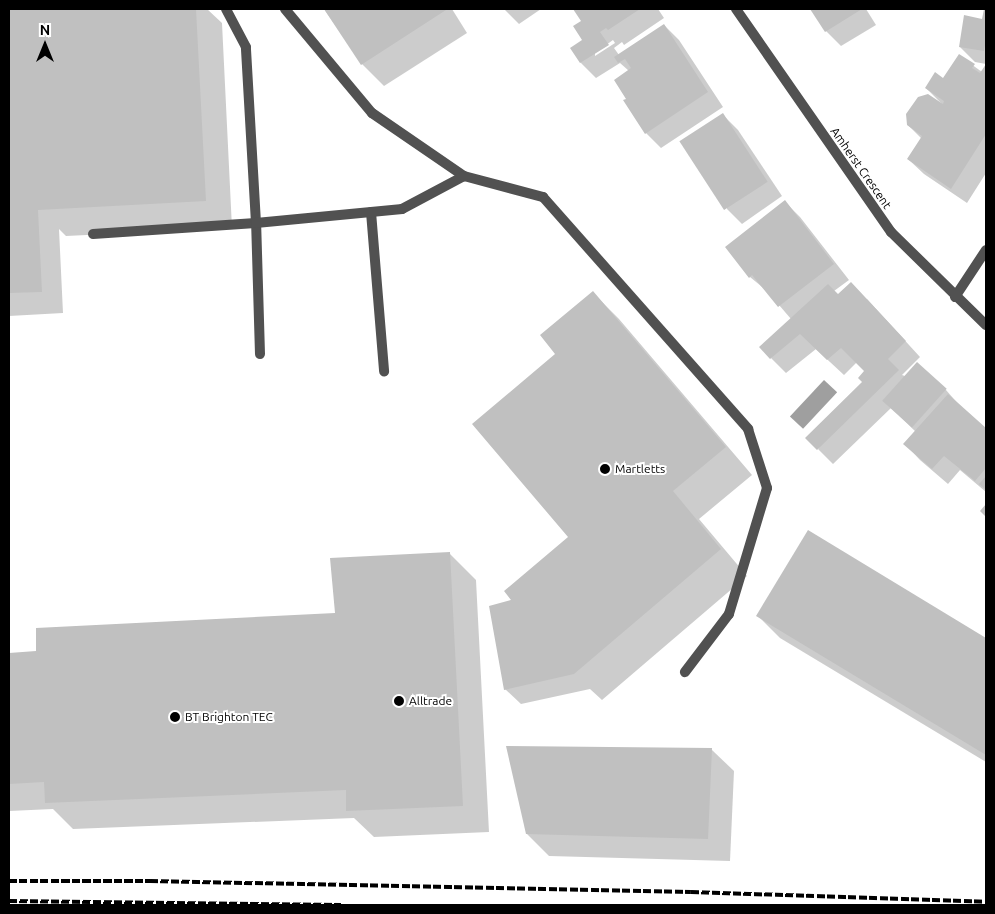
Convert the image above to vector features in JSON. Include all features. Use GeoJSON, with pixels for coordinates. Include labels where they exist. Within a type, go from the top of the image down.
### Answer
{"type":"FeatureCollection","features":[{"type":"Feature","properties":{"kind":"street"},"geometry":{"type":"LineString","coordinates":[[226,9],[246,47],[256,223],[260,354]]}},
{"type":"Feature","properties":{"kind":"street"},"geometry":{"type":"LineString","coordinates":[[285,9],[372,113],[464,176],[543,197],[748,429],[767,488],[729,614],[685,672]]}},
{"type":"Feature","properties":{"kind":"street","name":"Amherst Crescent"},"geometry":{"type":"LineString","coordinates":[[736,9],[891,232],[955,297],[986,325]]}},
{"type":"Feature","properties":{"kind":"street"},"geometry":{"type":"LineString","coordinates":[[93,234],[256,223],[402,209],[464,176]]}},
{"type":"Feature","properties":{"kind":"street"},"geometry":{"type":"LineString","coordinates":[[371,212],[384,371]]}},
{"type":"Feature","properties":{"kind":"street"},"geometry":{"type":"LineString","coordinates":[[955,297],[986,250]]}},
{"type":"Feature","properties":{"kind":"shaded area"},"geometry":{"type":"Polygon","coordinates":[[[824,380],[837,392],[803,429],[790,417],[824,380]]]}},
{"type":"Feature","properties":{"kind":"building"},"geometry":{"type":"Polygon","coordinates":[[[9,9],[196,9],[206,201],[38,210],[42,292],[9,293],[9,9]]]}},
{"type":"Feature","properties":{"kind":"building"},"geometry":{"type":"Polygon","coordinates":[[[324,9],[445,9],[446,10],[361,65],[324,9]]]}},
{"type":"Feature","properties":{"kind":"building"},"geometry":{"type":"Polygon","coordinates":[[[573,9],[640,9],[608,30],[606,28],[600,32],[609,45],[580,63],[570,48],[582,40],[573,26],[581,21],[573,9]]]}},
{"type":"Feature","properties":{"kind":"building"},"geometry":{"type":"Polygon","coordinates":[[[810,9],[862,9],[825,32],[810,9]]]}},
{"type":"Feature","properties":{"kind":"building"},"geometry":{"type":"Polygon","coordinates":[[[984,9],[986,9],[986,40],[984,51],[959,47],[964,15],[982,19],[984,9]]]}},
{"type":"Feature","properties":{"kind":"building"},"geometry":{"type":"Polygon","coordinates":[[[664,24],[708,92],[645,134],[623,100],[626,99],[614,80],[631,68],[625,59],[618,63],[614,57],[664,24]]]}},
{"type":"Feature","properties":{"kind":"building"},"geometry":{"type":"Polygon","coordinates":[[[959,54],[975,64],[972,68],[980,73],[986,64],[986,134],[951,189],[907,159],[922,136],[907,125],[906,114],[918,97],[928,94],[943,104],[944,101],[925,88],[935,72],[943,78],[959,54]]]}},
{"type":"Feature","properties":{"kind":"building"},"geometry":{"type":"Polygon","coordinates":[[[723,113],[768,182],[724,210],[679,141],[723,113]]]}},
{"type":"Feature","properties":{"kind":"building"},"geometry":{"type":"Polygon","coordinates":[[[785,200],[834,264],[778,307],[752,275],[749,278],[725,247],[785,200]]]}},
{"type":"Feature","properties":{"kind":"building"},"geometry":{"type":"Polygon","coordinates":[[[851,282],[906,341],[888,359],[899,370],[817,450],[805,438],[862,382],[858,378],[864,371],[841,348],[827,360],[800,334],[770,359],[759,347],[828,284],[838,294],[851,282]]]}},
{"type":"Feature","properties":{"kind":"building","name":"Martletts"},"geometry":{"type":"Polygon","coordinates":[[[593,291],[726,447],[673,491],[721,549],[574,674],[504,690],[489,606],[511,600],[504,591],[568,537],[472,424],[555,354],[540,335],[593,291]]]}},
{"type":"Feature","properties":{"kind":"building"},"geometry":{"type":"Polygon","coordinates":[[[917,362],[947,389],[912,427],[882,401],[917,362]]]}},
{"type":"Feature","properties":{"kind":"building"},"geometry":{"type":"Polygon","coordinates":[[[948,394],[986,428],[986,468],[975,481],[944,456],[932,469],[903,444],[948,394]]]}},
{"type":"Feature","properties":{"kind":"building"},"geometry":{"type":"Polygon","coordinates":[[[986,476],[986,490],[979,484],[986,476]]]}},
{"type":"Feature","properties":{"kind":"building"},"geometry":{"type":"Polygon","coordinates":[[[986,504],[986,517],[980,511],[986,504]]]}},
{"type":"Feature","properties":{"kind":"building"},"geometry":{"type":"Polygon","coordinates":[[[808,530],[986,638],[986,755],[756,616],[808,530]]]}},
{"type":"Feature","properties":{"kind":"building","name":"BT Brighton TEC"},"geometry":{"type":"Polygon","coordinates":[[[450,552],[463,806],[346,811],[346,790],[45,803],[44,782],[9,784],[9,653],[36,651],[36,628],[335,613],[330,558],[450,552]]]}},
{"type":"Feature","properties":{"kind":"building"},"geometry":{"type":"Polygon","coordinates":[[[506,746],[712,748],[708,839],[526,834],[506,746]]]}},
{"type":"Feature","properties":{"kind":"railway"},"geometry":{"type":"LineString","coordinates":[[9,881],[150,881],[691,892],[986,902]]}},
{"type":"Feature","properties":{"kind":"railway"},"geometry":{"type":"LineString","coordinates":[[9,901],[341,905]]}},
{"type":"Feature","properties":{"kind":"place","name":"Martletts"},"geometry":{"type":"Point","coordinates":[605,469]}},
{"type":"Feature","properties":{"kind":"place","name":"Alltrade"},"geometry":{"type":"Point","coordinates":[399,701]}},
{"type":"Feature","properties":{"kind":"place","name":"BT Brighton TEC"},"geometry":{"type":"Point","coordinates":[175,717]}}]}
